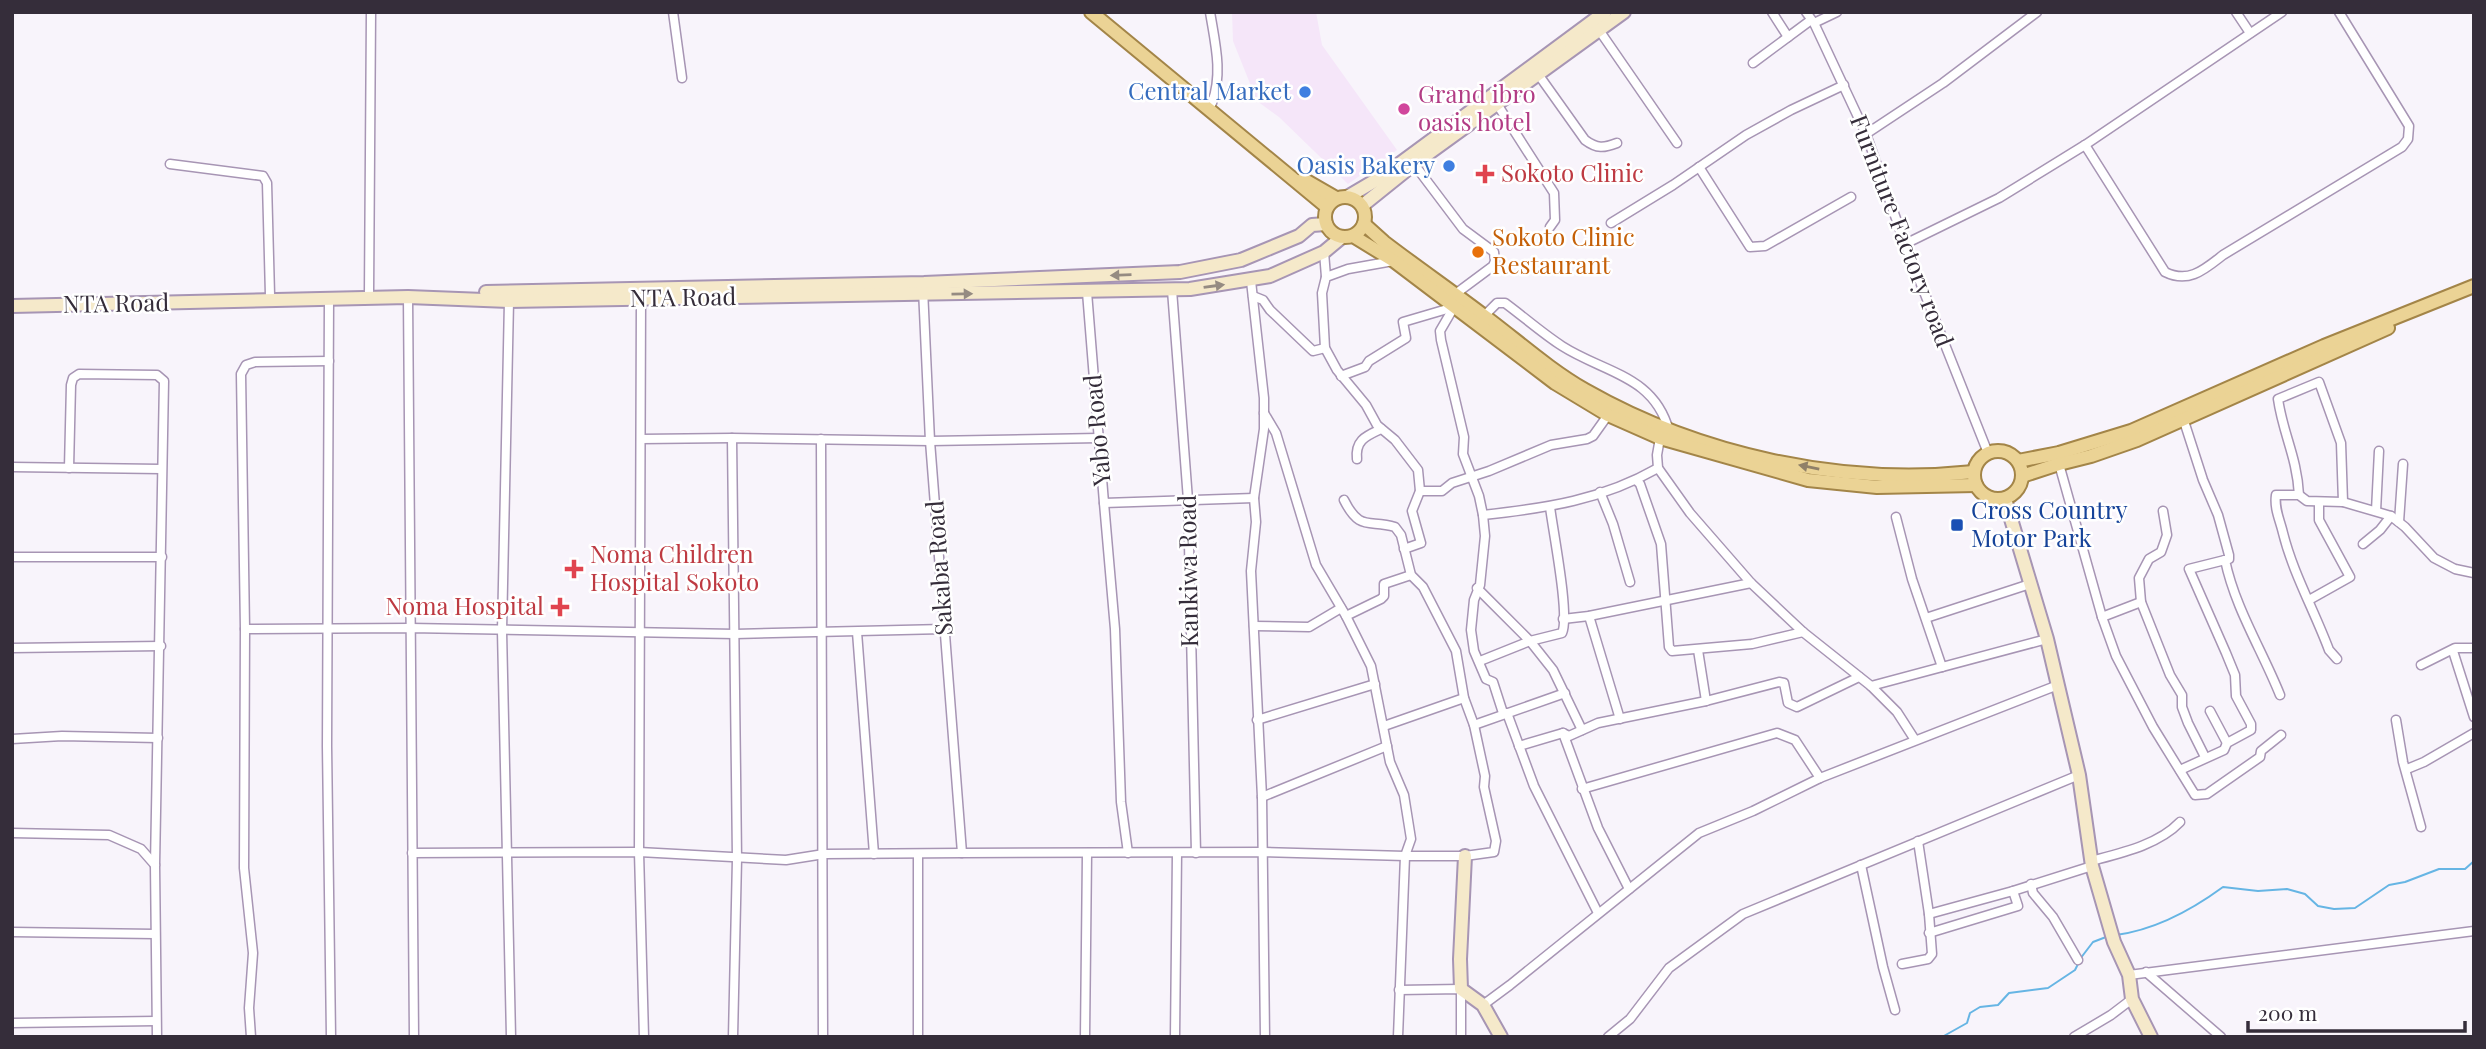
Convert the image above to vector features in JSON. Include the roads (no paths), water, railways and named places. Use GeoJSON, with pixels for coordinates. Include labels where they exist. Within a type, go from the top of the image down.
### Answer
{"type":"FeatureCollection","features":[{"type":"Feature","properties":{"kind":"main road"},"geometry":{"type":"LineString","coordinates":[[1091,12],[1300,188],[1337,201],[1363,205],[1414,164],[1624,12]]}},
{"type":"Feature","properties":{"kind":"main road"},"geometry":{"type":"LineString","coordinates":[[1104,12],[1305,181],[1337,201]]}},
{"type":"Feature","properties":{"kind":"main road"},"geometry":{"type":"LineString","coordinates":[[1605,12],[1382,176],[1337,201],[1326,223],[1335,234],[1347,236],[1394,261],[1454,301],[1484,316],[1583,389],[1664,434],[1835,473],[1935,476],[1974,472]]}},
{"type":"Feature","properties":{"kind":"main road"},"geometry":{"type":"LineString","coordinates":[[1347,236],[1364,224],[1366,217],[1363,205]]}},
{"type":"Feature","properties":{"kind":"main road","name":"NTA Road"},"geometry":{"type":"LineString","coordinates":[[12,306],[408,298],[509,301],[923,289],[1180,272],[1241,260],[1299,236],[1312,225],[1326,223]]}},
{"type":"Feature","properties":{"kind":"main road"},"geometry":{"type":"LineString","coordinates":[[1364,224],[1555,383],[1608,415],[1808,480],[1877,487],[1976,485]]}},
{"type":"Feature","properties":{"kind":"main road","name":"NTA Road"},"geometry":{"type":"LineString","coordinates":[[12,298],[923,289],[1087,292],[1172,290],[1251,281],[1269,276],[1324,252],[1347,236]]}},
{"type":"Feature","properties":{"kind":"main road"},"geometry":{"type":"LineString","coordinates":[[2018,461],[2059,453],[2131,431],[2324,346],[2474,286]]}},
{"type":"Feature","properties":{"kind":"main road"},"geometry":{"type":"LineString","coordinates":[[2022,476],[2137,440],[2395,325],[2474,295]]}},
{"type":"Feature","properties":{"kind":"main road"},"geometry":{"type":"LineString","coordinates":[[2004,452],[2018,461],[2022,476],[2020,486],[2014,494],[2005,499],[1983,495],[1976,485],[1974,472],[1979,460],[1988,453],[2004,452]]}},
{"type":"Feature","properties":{"kind":"main road"},"geometry":{"type":"LineString","coordinates":[[2005,499],[2058,685],[2079,775],[2092,863],[2114,942],[2129,975],[2132,999],[2151,1037]]}},
{"type":"Feature","properties":{"kind":"main road"},"geometry":{"type":"LineString","coordinates":[[1465,856],[1461,989],[1483,1005],[1501,1037]]}},
{"type":"Feature","properties":{"kind":"street"},"geometry":{"type":"LineString","coordinates":[[369,294],[371,12]]}},
{"type":"Feature","properties":{"kind":"street"},"geometry":{"type":"LineString","coordinates":[[673,12],[682,78]]}},
{"type":"Feature","properties":{"kind":"street"},"geometry":{"type":"LineString","coordinates":[[1210,12],[1218,74],[1218,85],[1212,103]]}},
{"type":"Feature","properties":{"kind":"street"},"geometry":{"type":"LineString","coordinates":[[1772,12],[1787,37]]}},
{"type":"Feature","properties":{"kind":"street"},"geometry":{"type":"LineString","coordinates":[[1752,63],[1810,18],[1837,12]]}},
{"type":"Feature","properties":{"kind":"street"},"geometry":{"type":"LineString","coordinates":[[1866,134],[1943,83],[2037,12]]}},
{"type":"Feature","properties":{"kind":"street"},"geometry":{"type":"LineString","coordinates":[[2236,12],[2250,33]]}},
{"type":"Feature","properties":{"kind":"street"},"geometry":{"type":"LineString","coordinates":[[1905,244],[1999,198],[2085,145],[2282,12]]}},
{"type":"Feature","properties":{"kind":"street"},"geometry":{"type":"LineString","coordinates":[[2085,145],[2165,272],[2184,277],[2197,274],[2223,255],[2402,148],[2408,139],[2409,126],[2339,12]]}},
{"type":"Feature","properties":{"kind":"street","name":"Furniture Factory road"},"geometry":{"type":"LineString","coordinates":[[1810,18],[1866,134],[1905,244],[1988,453]]}},
{"type":"Feature","properties":{"kind":"street"},"geometry":{"type":"LineString","coordinates":[[1600,30],[1677,143]]}},
{"type":"Feature","properties":{"kind":"street"},"geometry":{"type":"LineString","coordinates":[[1538,74],[1585,141],[1593,147],[1604,148],[1617,142]]}},
{"type":"Feature","properties":{"kind":"street"},"geometry":{"type":"LineString","coordinates":[[1611,223],[1746,135],[1844,85]]}},
{"type":"Feature","properties":{"kind":"street"},"geometry":{"type":"LineString","coordinates":[[1497,104],[1554,193],[1555,220],[1550,227]]}},
{"type":"Feature","properties":{"kind":"street"},"geometry":{"type":"LineString","coordinates":[[170,164],[263,176],[267,183],[270,295]]}},
{"type":"Feature","properties":{"kind":"street"},"geometry":{"type":"LineString","coordinates":[[1341,376],[1365,368],[1370,361],[1406,338],[1403,322],[1454,301],[1493,266],[1495,261],[1494,252],[1463,229],[1414,164]]}},
{"type":"Feature","properties":{"kind":"street"},"geometry":{"type":"LineString","coordinates":[[1699,167],[1750,247],[1765,246],[1851,197]]}},
{"type":"Feature","properties":{"kind":"street"},"geometry":{"type":"LineString","coordinates":[[1324,252],[1326,277],[1322,293],[1325,348],[1329,358],[1381,429],[1395,440],[1418,470],[1420,491],[1412,511],[1421,543],[1404,549]]}},
{"type":"Feature","properties":{"kind":"street"},"geometry":{"type":"LineString","coordinates":[[1326,277],[1348,269],[1394,261]]}},
{"type":"Feature","properties":{"kind":"street"},"geometry":{"type":"LineString","coordinates":[[1251,281],[1264,413],[1254,499],[1256,522],[1251,571],[1264,852],[1265,1037]]}},
{"type":"Feature","properties":{"kind":"street","name":"Sakaba Road"},"geometry":{"type":"LineString","coordinates":[[923,289],[930,441],[962,853]]}},
{"type":"Feature","properties":{"kind":"street","name":"Kankiwa Road"},"geometry":{"type":"LineString","coordinates":[[1172,290],[1188,500],[1196,853]]}},
{"type":"Feature","properties":{"kind":"street","name":"Yabo Road"},"geometry":{"type":"LineString","coordinates":[[1087,292],[1104,503],[1254,499]]}},
{"type":"Feature","properties":{"kind":"street"},"geometry":{"type":"LineString","coordinates":[[1254,296],[1262,300],[1269,310],[1313,351],[1325,348]]}},
{"type":"Feature","properties":{"kind":"street"},"geometry":{"type":"LineString","coordinates":[[408,298],[414,1037]]}},
{"type":"Feature","properties":{"kind":"street"},"geometry":{"type":"LineString","coordinates":[[640,298],[639,852],[645,1037]]}},
{"type":"Feature","properties":{"kind":"street"},"geometry":{"type":"LineString","coordinates":[[330,299],[327,798],[331,1037]]}},
{"type":"Feature","properties":{"kind":"street"},"geometry":{"type":"LineString","coordinates":[[509,301],[502,631],[511,1037]]}},
{"type":"Feature","properties":{"kind":"street"},"geometry":{"type":"LineString","coordinates":[[1454,301],[1440,331],[1441,340],[1464,437],[1463,454],[1483,515],[1485,536],[1480,585],[1474,600],[1471,630],[1474,651],[1486,679],[1493,682],[1534,786],[1598,913]]}},
{"type":"Feature","properties":{"kind":"street"},"geometry":{"type":"LineString","coordinates":[[1484,316],[1497,303],[1505,303],[1563,347],[1638,385],[1655,399],[1665,418],[1664,434],[1657,455],[1658,468],[1690,513],[1751,583],[1803,632],[1871,686],[1897,712],[1915,740]]}},
{"type":"Feature","properties":{"kind":"street"},"geometry":{"type":"LineString","coordinates":[[251,1037],[249,1008],[253,953],[244,868],[245,629],[241,374],[246,365],[255,362],[329,361]]}},
{"type":"Feature","properties":{"kind":"street"},"geometry":{"type":"LineString","coordinates":[[69,468],[73,378],[79,374],[144,374],[157,375],[164,381],[155,865],[157,1037]]}},
{"type":"Feature","properties":{"kind":"street"},"geometry":{"type":"LineString","coordinates":[[2343,502],[2341,443],[2319,382],[2278,399],[2280,415],[2295,458],[2299,495],[2302,499],[2343,502],[2391,516],[2434,558],[2455,569],[2474,572]]}},
{"type":"Feature","properties":{"kind":"street"},"geometry":{"type":"LineString","coordinates":[[1264,413],[1280,444],[1316,565],[1371,666],[1390,762],[1404,795],[1411,839],[1405,856],[1398,1037]]}},
{"type":"Feature","properties":{"kind":"street"},"geometry":{"type":"LineString","coordinates":[[1420,491],[1441,491],[1447,485],[1551,445],[1587,439],[1593,436],[1608,415]]}},
{"type":"Feature","properties":{"kind":"street"},"geometry":{"type":"LineString","coordinates":[[2180,771],[2224,750],[2227,743],[2252,727],[2236,696],[2235,675],[2227,653],[2189,569],[2229,559],[2229,555],[2218,515],[2203,480],[2183,418]]}},
{"type":"Feature","properties":{"kind":"street"},"geometry":{"type":"LineString","coordinates":[[1357,459],[1356,450],[1361,439],[1381,429]]}},
{"type":"Feature","properties":{"kind":"street"},"geometry":{"type":"LineString","coordinates":[[732,438],[737,859],[733,1037]]}},
{"type":"Feature","properties":{"kind":"street"},"geometry":{"type":"LineString","coordinates":[[640,439],[930,441],[1099,438]]}},
{"type":"Feature","properties":{"kind":"street"},"geometry":{"type":"LineString","coordinates":[[821,439],[824,855],[822,1037]]}},
{"type":"Feature","properties":{"kind":"street"},"geometry":{"type":"LineString","coordinates":[[2376,511],[2379,451]]}},
{"type":"Feature","properties":{"kind":"street"},"geometry":{"type":"LineString","coordinates":[[2059,464],[2102,617],[2116,656],[2153,727],[2195,795],[2202,796],[2260,757],[2261,751],[2281,735]]}},
{"type":"Feature","properties":{"kind":"street"},"geometry":{"type":"LineString","coordinates":[[2399,522],[2403,464]]}},
{"type":"Feature","properties":{"kind":"street"},"geometry":{"type":"LineString","coordinates":[[12,467],[161,469]]}},
{"type":"Feature","properties":{"kind":"street"},"geometry":{"type":"LineString","coordinates":[[1483,515],[1572,503],[1636,480],[1658,468]]}},
{"type":"Feature","properties":{"kind":"street"},"geometry":{"type":"LineString","coordinates":[[1636,480],[1640,484],[1661,544],[1664,601],[1669,647],[1672,651],[1752,644],[1803,632]]}},
{"type":"Feature","properties":{"kind":"street"},"geometry":{"type":"LineString","coordinates":[[1600,492],[1613,524],[1630,582]]}},
{"type":"Feature","properties":{"kind":"street"},"geometry":{"type":"LineString","coordinates":[[2299,495],[2278,494],[2275,504],[2291,562],[2329,650],[2337,659]]}},
{"type":"Feature","properties":{"kind":"street"},"geometry":{"type":"LineString","coordinates":[[412,853],[639,852],[786,860],[824,855],[962,853],[1264,852],[1465,856],[1494,852],[1497,848],[1483,786],[1485,776],[1474,725],[1464,698],[1456,652],[1423,587],[1410,575],[1401,535],[1395,527],[1371,525],[1358,519],[1343,500]]}},
{"type":"Feature","properties":{"kind":"street"},"geometry":{"type":"LineString","coordinates":[[2309,600],[2350,577],[2319,520],[2319,502]]}},
{"type":"Feature","properties":{"kind":"street"},"geometry":{"type":"LineString","coordinates":[[1104,503],[1115,629],[1121,803],[1128,853]]}},
{"type":"Feature","properties":{"kind":"street"},"geometry":{"type":"LineString","coordinates":[[1480,661],[1530,641],[1562,633],[1564,629],[1550,507]]}},
{"type":"Feature","properties":{"kind":"street"},"geometry":{"type":"LineString","coordinates":[[2163,511],[2167,535],[2161,552],[2149,559],[2140,578],[2141,602],[2170,675],[2182,695],[2182,707],[2188,723],[2205,757]]}},
{"type":"Feature","properties":{"kind":"street"},"geometry":{"type":"LineString","coordinates":[[2362,544],[2380,530],[2391,516]]}},
{"type":"Feature","properties":{"kind":"street"},"geometry":{"type":"LineString","coordinates":[[1896,517],[1912,579],[1942,667]]}},
{"type":"Feature","properties":{"kind":"street"},"geometry":{"type":"LineString","coordinates":[[12,557],[162,557]]}},
{"type":"Feature","properties":{"kind":"street"},"geometry":{"type":"LineString","coordinates":[[2225,560],[2246,623],[2280,695]]}},
{"type":"Feature","properties":{"kind":"street"},"geometry":{"type":"LineString","coordinates":[[1346,616],[1381,599],[1384,596],[1384,584],[1410,575]]}},
{"type":"Feature","properties":{"kind":"street"},"geometry":{"type":"LineString","coordinates":[[1563,619],[1751,583]]}},
{"type":"Feature","properties":{"kind":"street"},"geometry":{"type":"LineString","coordinates":[[1926,618],[2030,584]]}},
{"type":"Feature","properties":{"kind":"street"},"geometry":{"type":"LineString","coordinates":[[1478,589],[1530,641],[1553,670],[1582,730]]}},
{"type":"Feature","properties":{"kind":"street"},"geometry":{"type":"LineString","coordinates":[[2102,617],[2141,602]]}},
{"type":"Feature","properties":{"kind":"street"},"geometry":{"type":"LineString","coordinates":[[1254,626],[1308,627],[1341,608]]}},
{"type":"Feature","properties":{"kind":"street"},"geometry":{"type":"LineString","coordinates":[[1589,616],[1620,719]]}},
{"type":"Feature","properties":{"kind":"street"},"geometry":{"type":"LineString","coordinates":[[245,629],[410,628],[735,634],[944,629]]}},
{"type":"Feature","properties":{"kind":"street"},"geometry":{"type":"LineString","coordinates":[[857,632],[874,854]]}},
{"type":"Feature","properties":{"kind":"street"},"geometry":{"type":"LineString","coordinates":[[1871,686],[2047,639]]}},
{"type":"Feature","properties":{"kind":"street"},"geometry":{"type":"LineString","coordinates":[[12,648],[161,646]]}},
{"type":"Feature","properties":{"kind":"street"},"geometry":{"type":"LineString","coordinates":[[2421,665],[2455,649],[2474,648]]}},
{"type":"Feature","properties":{"kind":"street"},"geometry":{"type":"LineString","coordinates":[[1698,650],[1706,701]]}},
{"type":"Feature","properties":{"kind":"street"},"geometry":{"type":"LineString","coordinates":[[2453,650],[2474,717]]}},
{"type":"Feature","properties":{"kind":"street"},"geometry":{"type":"LineString","coordinates":[[1518,747],[1563,733],[1569,736],[1598,723],[1706,701],[1779,682],[1784,683],[1788,703],[1797,707],[1859,677]]}},
{"type":"Feature","properties":{"kind":"street"},"geometry":{"type":"LineString","coordinates":[[1257,720],[1375,684]]}},
{"type":"Feature","properties":{"kind":"street"},"geometry":{"type":"LineString","coordinates":[[1483,1005],[1699,833],[1753,811],[1820,778],[2058,685]]}},
{"type":"Feature","properties":{"kind":"street"},"geometry":{"type":"LineString","coordinates":[[1474,725],[1565,693]]}},
{"type":"Feature","properties":{"kind":"street"},"geometry":{"type":"LineString","coordinates":[[1384,726],[1464,698]]}},
{"type":"Feature","properties":{"kind":"street"},"geometry":{"type":"LineString","coordinates":[[2210,711],[2227,743]]}},
{"type":"Feature","properties":{"kind":"street"},"geometry":{"type":"LineString","coordinates":[[2396,720],[2403,762],[2421,827]]}},
{"type":"Feature","properties":{"kind":"street"},"geometry":{"type":"LineString","coordinates":[[1563,733],[1598,828],[1629,889]]}},
{"type":"Feature","properties":{"kind":"street"},"geometry":{"type":"LineString","coordinates":[[1582,789],[1777,733],[1795,740],[1820,778]]}},
{"type":"Feature","properties":{"kind":"street"},"geometry":{"type":"LineString","coordinates":[[2407,769],[2474,733]]}},
{"type":"Feature","properties":{"kind":"street"},"geometry":{"type":"LineString","coordinates":[[12,739],[62,736],[158,738]]}},
{"type":"Feature","properties":{"kind":"street"},"geometry":{"type":"LineString","coordinates":[[1262,797],[1387,746]]}},
{"type":"Feature","properties":{"kind":"street"},"geometry":{"type":"LineString","coordinates":[[1608,1037],[1630,1019],[1669,968],[1743,914],[2079,775]]}},
{"type":"Feature","properties":{"kind":"street"},"geometry":{"type":"LineString","coordinates":[[1929,914],[2013,891],[2134,849],[2174,828],[2180,822]]}},
{"type":"Feature","properties":{"kind":"street"},"geometry":{"type":"LineString","coordinates":[[12,833],[109,835],[141,849],[155,865]]}},
{"type":"Feature","properties":{"kind":"street"},"geometry":{"type":"LineString","coordinates":[[1902,964],[1931,956],[1929,914],[1918,841]]}},
{"type":"Feature","properties":{"kind":"street"},"geometry":{"type":"LineString","coordinates":[[1085,1037],[1087,853]]}},
{"type":"Feature","properties":{"kind":"street"},"geometry":{"type":"LineString","coordinates":[[1175,1037],[1177,853]]}},
{"type":"Feature","properties":{"kind":"street"},"geometry":{"type":"LineString","coordinates":[[918,855],[918,1037]]}},
{"type":"Feature","properties":{"kind":"street"},"geometry":{"type":"LineString","coordinates":[[1861,865],[1895,1010]]}},
{"type":"Feature","properties":{"kind":"street"},"geometry":{"type":"LineString","coordinates":[[2031,884],[2033,893],[2053,916],[2078,960]]}},
{"type":"Feature","properties":{"kind":"street"},"geometry":{"type":"LineString","coordinates":[[1929,933],[2018,906],[2013,891]]}},
{"type":"Feature","properties":{"kind":"street"},"geometry":{"type":"LineString","coordinates":[[2129,975],[2474,931]]}},
{"type":"Feature","properties":{"kind":"street"},"geometry":{"type":"LineString","coordinates":[[12,932],[155,934]]}},
{"type":"Feature","properties":{"kind":"street"},"geometry":{"type":"LineString","coordinates":[[2146,972],[2221,1037]]}},
{"type":"Feature","properties":{"kind":"street"},"geometry":{"type":"LineString","coordinates":[[1399,990],[1461,989],[1461,1037]]}},
{"type":"Feature","properties":{"kind":"street"},"geometry":{"type":"LineString","coordinates":[[2075,1037],[2132,999]]}},
{"type":"Feature","properties":{"kind":"street"},"geometry":{"type":"LineString","coordinates":[[12,1023],[156,1021]]}},
{"type":"Feature","properties":{"kind":"waterway"},"geometry":{"type":"LineString","coordinates":[[2116,935],[2145,928],[2172,917],[2223,887],[2258,891],[2287,889],[2305,894],[2318,906],[2334,909],[2355,908],[2389,885],[2439,869],[2465,869],[2474,861]]}},
{"type":"Feature","properties":{"kind":"waterway"},"geometry":{"type":"LineString","coordinates":[[2080,959],[2093,942],[2106,937]]}},
{"type":"Feature","properties":{"kind":"waterway"},"geometry":{"type":"LineString","coordinates":[[1942,1037],[1967,1023],[1970,1013],[1980,1007],[1998,1005],[2009,993],[2048,988],[2075,970],[2078,964]]}},
{"type":"Feature","properties":{"kind":"place","name":"Central Market"},"geometry":{"type":"Point","coordinates":[1305,92]}},
{"type":"Feature","properties":{"kind":"place","name":"Grand ibro oasis hotel"},"geometry":{"type":"Point","coordinates":[1404,109]}},
{"type":"Feature","properties":{"kind":"place","name":"Oasis Bakery"},"geometry":{"type":"Point","coordinates":[1449,166]}},
{"type":"Feature","properties":{"kind":"place","name":"Sokoto Clinic"},"geometry":{"type":"Point","coordinates":[1485,174]}},
{"type":"Feature","properties":{"kind":"place","name":"Sokoto Clinic Restaurant"},"geometry":{"type":"Point","coordinates":[1478,252]}},
{"type":"Feature","properties":{"kind":"place","name":"Cross Country Motor Park"},"geometry":{"type":"Point","coordinates":[1957,525]}},
{"type":"Feature","properties":{"kind":"place","name":"Noma Children Hospital Sokoto"},"geometry":{"type":"Point","coordinates":[574,569]}},
{"type":"Feature","properties":{"kind":"place","name":"Noma Hospital"},"geometry":{"type":"Point","coordinates":[560,607]}}]}
